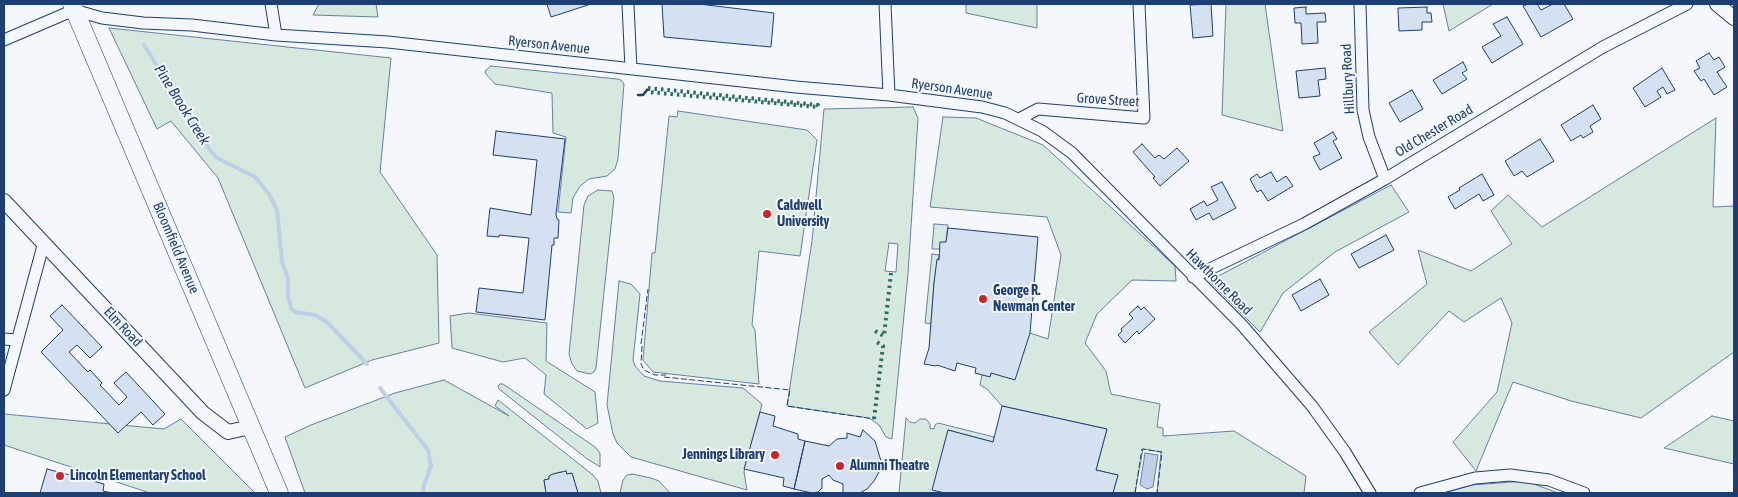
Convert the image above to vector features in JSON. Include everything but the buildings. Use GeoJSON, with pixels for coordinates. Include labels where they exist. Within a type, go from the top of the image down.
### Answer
{"type":"FeatureCollection","features":[{"type":"Feature","properties":{"kind":"main road","name":"Bloomfield Avenue"},"geometry":{"type":"LineString","coordinates":[[73,7],[279,493]]}},
{"type":"Feature","properties":{"kind":"street"},"geometry":{"type":"LineString","coordinates":[[271,4],[276,35]]}},
{"type":"Feature","properties":{"kind":"street"},"geometry":{"type":"LineString","coordinates":[[628,4],[631,69]]}},
{"type":"Feature","properties":{"kind":"street"},"geometry":{"type":"LineString","coordinates":[[885,4],[890,95]]}},
{"type":"Feature","properties":{"kind":"street","name":"Grove Street"},"geometry":{"type":"LineString","coordinates":[[1019,119],[1038,108],[1144,118],[1139,4]]}},
{"type":"Feature","properties":{"kind":"street","name":"Hillbury Road"},"geometry":{"type":"LineString","coordinates":[[1360,4],[1363,110],[1369,137],[1385,179]]}},
{"type":"Feature","properties":{"kind":"street","name":"Old Chester Road"},"geometry":{"type":"LineString","coordinates":[[1193,277],[1304,224],[1385,179],[1603,46],[1687,4]]}},
{"type":"Feature","properties":{"kind":"street"},"geometry":{"type":"LineString","coordinates":[[1717,4],[1734,18]]}},
{"type":"Feature","properties":{"kind":"street"},"geometry":{"type":"LineString","coordinates":[[4,40],[73,7]]}},
{"type":"Feature","properties":{"kind":"street","name":"Ryerson Avenue"},"geometry":{"type":"LineString","coordinates":[[73,7],[102,18],[143,23],[192,25],[276,35],[388,42],[796,87],[890,95],[982,107],[1019,119]]}},
{"type":"Feature","properties":{"kind":"street","name":"Hawthorne Road"},"geometry":{"type":"LineString","coordinates":[[1019,119],[1042,131],[1072,153],[1242,325],[1312,406],[1345,452],[1370,493]]}},
{"type":"Feature","properties":{"kind":"street","name":"Elm Road"},"geometry":{"type":"LineString","coordinates":[[4,201],[203,413],[228,432],[251,427]]}},
{"type":"Feature","properties":{"kind":"street"},"geometry":{"type":"LineString","coordinates":[[4,390],[44,242]]}},
{"type":"Feature","properties":{"kind":"street"},"geometry":{"type":"LineString","coordinates":[[4,339],[17,340]]}},
{"type":"Feature","properties":{"kind":"street"},"geometry":{"type":"LineString","coordinates":[[1420,493],[1475,478],[1510,475],[1549,480],[1584,493]]}},
{"type":"Feature","properties":{"kind":"shaded area"},"geometry":{"type":"Polygon","coordinates":[[[319,4],[376,4],[378,17],[313,15],[319,4]]]}},
{"type":"Feature","properties":{"kind":"shaded area"},"geometry":{"type":"Polygon","coordinates":[[[966,4],[1037,4],[1037,28],[966,13],[966,4]]]}},
{"type":"Feature","properties":{"kind":"shaded area"},"geometry":{"type":"Polygon","coordinates":[[[1226,4],[1265,4],[1283,131],[1222,115],[1226,4]]]}},
{"type":"Feature","properties":{"kind":"shaded area"},"geometry":{"type":"Polygon","coordinates":[[[1443,4],[1493,4],[1449,31],[1443,4]]]}},
{"type":"Feature","properties":{"kind":"shaded area"},"geometry":{"type":"Polygon","coordinates":[[[109,28],[391,58],[380,172],[437,255],[439,343],[372,360],[305,388],[218,178],[171,121],[157,129],[109,28]]]}},
{"type":"Feature","properties":{"kind":"shaded area"},"geometry":{"type":"Polygon","coordinates":[[[491,66],[617,79],[621,80],[624,84],[618,159],[615,169],[607,176],[589,179],[580,186],[573,198],[571,213],[558,212],[566,137],[553,133],[552,93],[495,84],[485,73],[491,66]]]}},
{"type":"Feature","properties":{"kind":"shaded area"},"geometry":{"type":"Polygon","coordinates":[[[913,107],[918,118],[908,274],[892,439],[886,437],[879,425],[869,418],[787,406],[812,241],[824,109],[913,107]],[[889,243],[885,271],[896,272],[898,244],[889,243]]]}},
{"type":"Feature","properties":{"kind":"shaded area"},"geometry":{"type":"Polygon","coordinates":[[[678,111],[807,130],[817,140],[800,256],[759,251],[752,325],[755,330],[759,384],[653,372],[643,360],[652,253],[655,253],[669,116],[677,117],[678,111]]]}},
{"type":"Feature","properties":{"kind":"shaded area"},"geometry":{"type":"Polygon","coordinates":[[[943,117],[976,118],[1043,145],[1175,266],[1176,281],[1132,280],[1097,314],[1085,343],[1106,371],[1111,394],[1160,404],[1157,427],[1163,428],[1163,436],[1234,431],[1306,476],[1304,493],[1157,493],[1161,452],[1143,449],[1135,493],[1113,493],[1118,475],[1096,470],[1107,429],[1002,406],[987,389],[980,385],[982,375],[991,373],[1030,333],[1048,339],[1061,255],[1047,217],[930,207],[943,117]]]}},
{"type":"Feature","properties":{"kind":"shaded area"},"geometry":{"type":"Polygon","coordinates":[[[1716,118],[1713,207],[1734,206],[1734,352],[1641,418],[1571,401],[1513,382],[1476,471],[1453,442],[1497,392],[1512,323],[1501,298],[1464,322],[1449,311],[1398,365],[1369,332],[1427,284],[1418,250],[1471,271],[1512,244],[1491,211],[1508,195],[1542,227],[1716,118]]]}},
{"type":"Feature","properties":{"kind":"shaded area"},"geometry":{"type":"Polygon","coordinates":[[[1391,185],[1409,212],[1335,252],[1283,293],[1260,332],[1209,281],[1391,185]]]}},
{"type":"Feature","properties":{"kind":"shaded area"},"geometry":{"type":"Polygon","coordinates":[[[598,190],[612,191],[614,198],[596,368],[590,374],[577,371],[572,364],[569,354],[584,205],[588,196],[598,190]]]}},
{"type":"Feature","properties":{"kind":"shaded area"},"geometry":{"type":"Polygon","coordinates":[[[934,224],[948,225],[946,242],[940,249],[932,249],[934,224]]]}},
{"type":"Feature","properties":{"kind":"shaded area"},"geometry":{"type":"Polygon","coordinates":[[[932,254],[939,255],[934,283],[931,324],[925,323],[932,254]]]}},
{"type":"Feature","properties":{"kind":"shaded area"},"geometry":{"type":"Polygon","coordinates":[[[619,281],[631,284],[640,294],[633,360],[635,366],[644,376],[660,381],[743,388],[762,404],[744,472],[747,490],[631,457],[617,443],[613,434],[607,405],[619,281]]]}},
{"type":"Feature","properties":{"kind":"shaded area"},"geometry":{"type":"Polygon","coordinates":[[[469,313],[547,323],[546,361],[595,392],[598,423],[587,429],[544,394],[546,375],[525,358],[503,362],[452,348],[450,316],[469,313]]]}},
{"type":"Feature","properties":{"kind":"shaded area"},"geometry":{"type":"Polygon","coordinates":[[[444,380],[509,416],[495,406],[498,400],[593,475],[598,481],[601,493],[578,493],[572,474],[560,472],[544,480],[546,493],[305,493],[285,437],[395,393],[444,380]]]}},
{"type":"Feature","properties":{"kind":"shaded area"},"geometry":{"type":"Polygon","coordinates":[[[503,384],[595,447],[600,453],[600,467],[499,389],[498,386],[503,384]]]}},
{"type":"Feature","properties":{"kind":"shaded area"},"geometry":{"type":"Polygon","coordinates":[[[4,414],[164,429],[181,419],[255,493],[150,493],[4,445],[4,414]]]}},
{"type":"Feature","properties":{"kind":"shaded area"},"geometry":{"type":"Polygon","coordinates":[[[1712,416],[1734,421],[1734,464],[1664,448],[1712,416]]]}},
{"type":"Feature","properties":{"kind":"shaded area"},"geometry":{"type":"Polygon","coordinates":[[[906,418],[910,422],[915,423],[920,419],[926,419],[930,424],[930,428],[934,429],[938,423],[994,437],[993,442],[948,430],[933,489],[947,493],[899,493],[906,418]]]}},
{"type":"Feature","properties":{"kind":"shaded area"},"geometry":{"type":"Polygon","coordinates":[[[632,474],[659,481],[670,493],[620,493],[623,480],[627,475],[632,474]]]}},
{"type":"Feature","properties":{"kind":"shaded area"},"geometry":{"type":"Polygon","coordinates":[[[1526,481],[1558,493],[1444,493],[1472,485],[1526,481]]]}},
{"type":"Feature","properties":{"kind":"water"},"geometry":{"type":"Polygon","coordinates":[[[1145,453],[1158,455],[1153,487],[1147,489],[1140,485],[1145,453]]]}},
{"type":"Feature","properties":{"kind":"waterway","name":"Pine Brook Creek"},"geometry":{"type":"LineString","coordinates":[[144,45],[210,150],[217,158],[255,177],[269,194],[277,210],[282,262],[288,278],[288,297],[291,308],[295,312],[315,315],[327,322],[367,364]]}},
{"type":"Feature","properties":{"kind":"waterway","name":"Pine Brook Creek"},"geometry":{"type":"LineString","coordinates":[[380,388],[428,450],[431,466],[423,488],[424,493]]}},
{"type":"Feature","properties":{"kind":"hedge"},"geometry":{"type":"LineString","coordinates":[[648,88],[818,105],[818,107],[648,92],[648,88]]}},
{"type":"Feature","properties":{"kind":"hedge"},"geometry":{"type":"LineString","coordinates":[[875,331],[884,336],[891,273]]}},
{"type":"Feature","properties":{"kind":"hedge"},"geometry":{"type":"LineString","coordinates":[[874,419],[883,346],[875,341]]}},
{"type":"Feature","properties":{"kind":"fence"},"geometry":{"type":"LineString","coordinates":[[641,344],[648,289]]}},
{"type":"Feature","properties":{"kind":"fence"},"geometry":{"type":"LineString","coordinates":[[642,346],[641,364],[644,370],[655,375],[666,375]]}},
{"type":"Feature","properties":{"kind":"fence"},"geometry":{"type":"LineString","coordinates":[[664,377],[790,390],[787,406],[874,419]]}},
{"type":"Feature","properties":{"kind":"fence"},"geometry":{"type":"LineString","coordinates":[[1135,493],[1142,449],[1162,452],[1157,493]]}},
{"type":"Feature","properties":{"kind":"wall"},"geometry":{"type":"LineString","coordinates":[[638,95],[643,95],[647,90]]}},
{"type":"Feature","properties":{"kind":"place","name":"Caldwell University"},"geometry":{"type":"Point","coordinates":[767,214]}},
{"type":"Feature","properties":{"kind":"place","name":"George R. Newman Center"},"geometry":{"type":"Point","coordinates":[983,299]}},
{"type":"Feature","properties":{"kind":"place","name":"Jennings Library"},"geometry":{"type":"Point","coordinates":[775,455]}},
{"type":"Feature","properties":{"kind":"place","name":"Alumni Theatre"},"geometry":{"type":"Point","coordinates":[840,466]}},
{"type":"Feature","properties":{"kind":"place","name":"Lincoln Elementary School"},"geometry":{"type":"Point","coordinates":[60,476]}}]}
